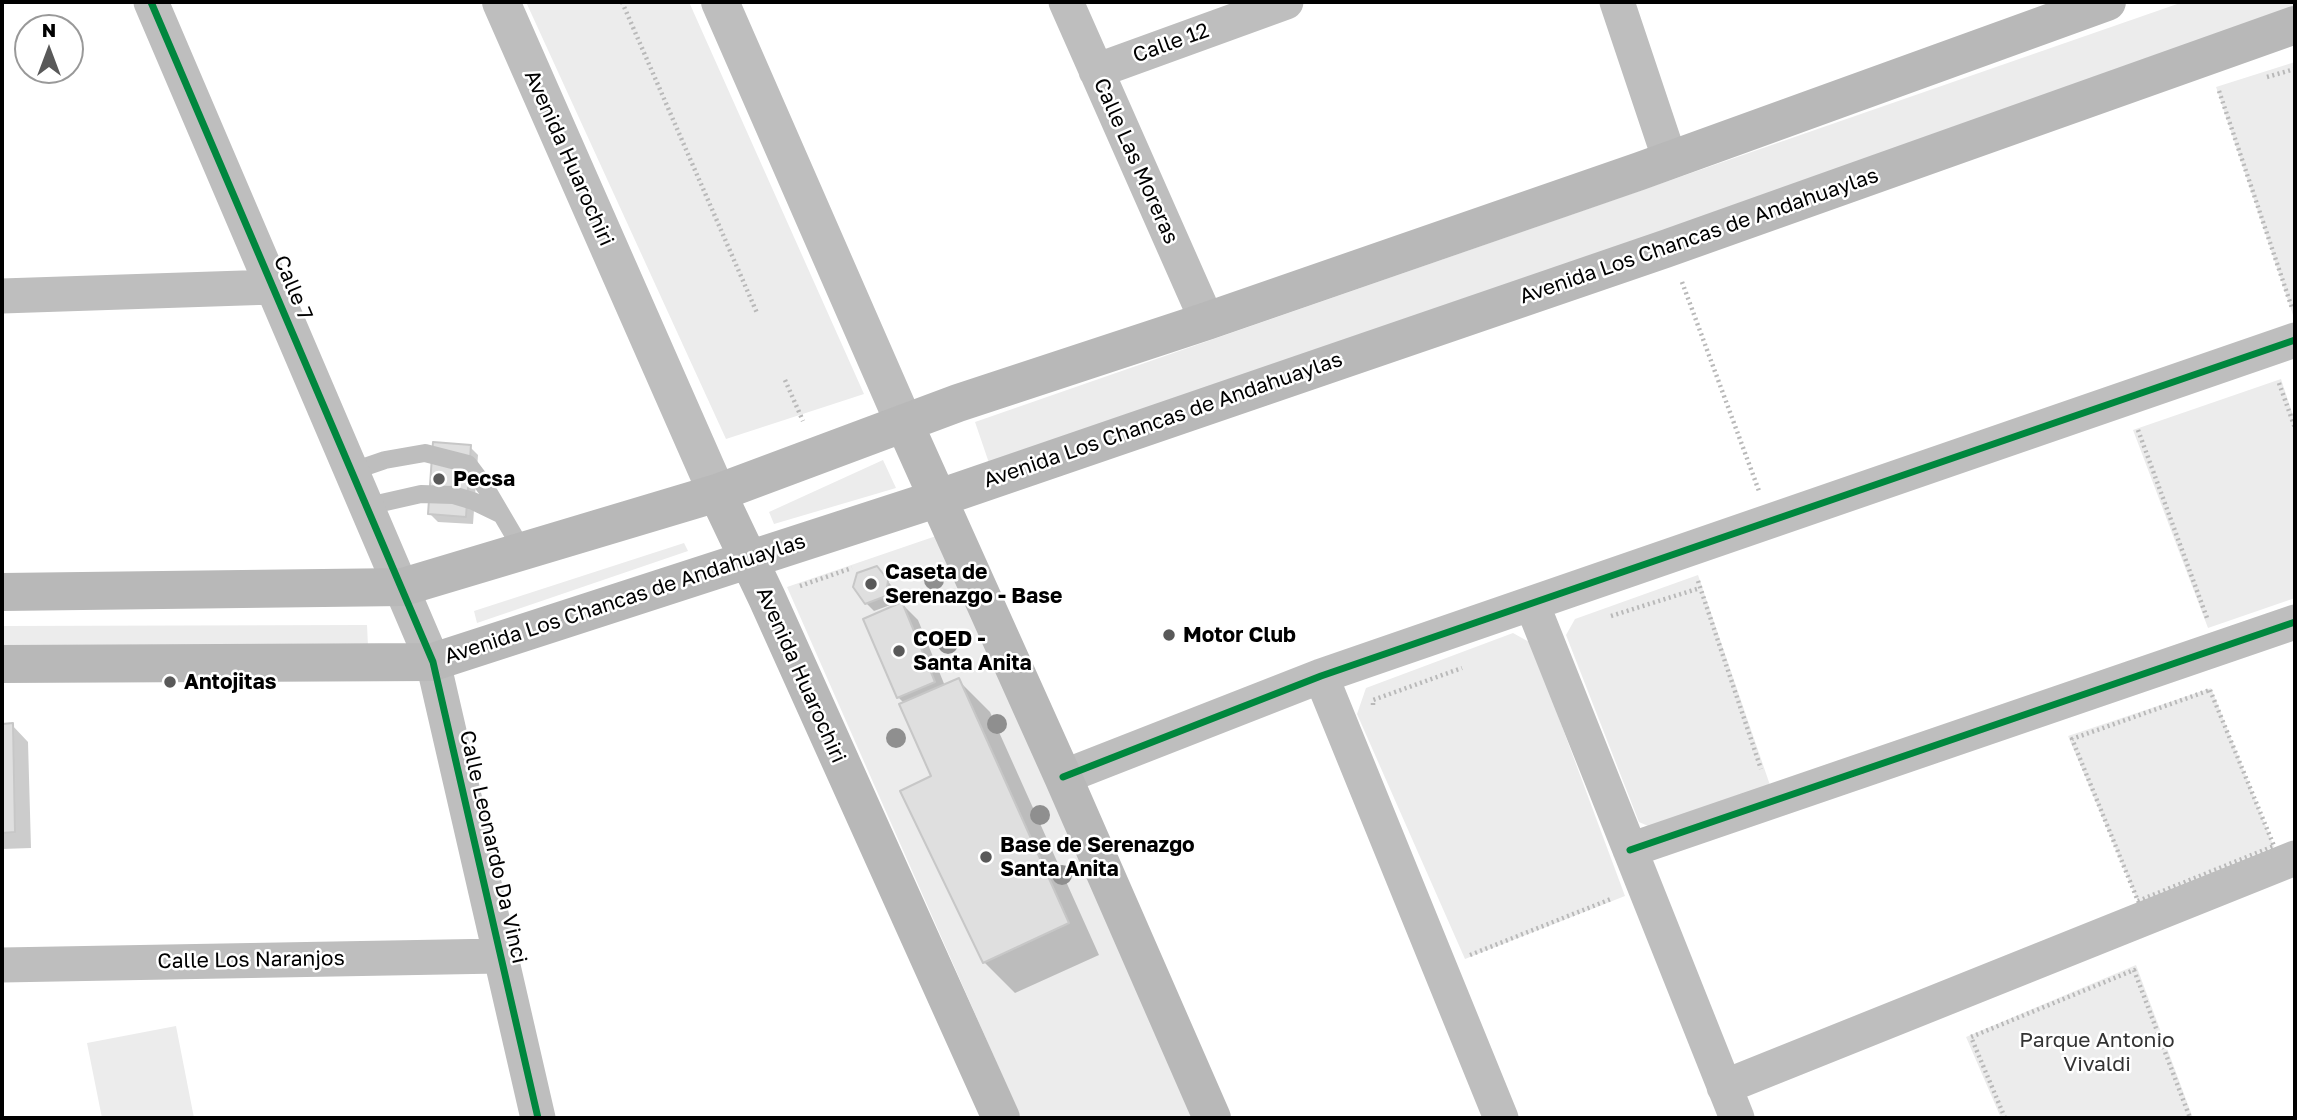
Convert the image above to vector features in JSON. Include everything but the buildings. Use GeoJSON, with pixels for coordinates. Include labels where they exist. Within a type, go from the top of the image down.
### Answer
{"type":"FeatureCollection","features":[{"type":"Feature","properties":{"kind":"main road"},"geometry":{"type":"LineString","coordinates":[[2,592],[403,587],[717,493],[904,423],[1208,321],[1670,160],[2044,12],[2107,2]]}},
{"type":"Feature","properties":{"kind":"main road","name":"Avenida Los Chancas de Andahuaylas"},"geometry":{"type":"LineString","coordinates":[[2,664],[433,662],[939,498],[1665,249],[2295,25]]}},
{"type":"Feature","properties":{"kind":"main road"},"geometry":{"type":"LineString","coordinates":[[904,423],[1212,1118]]}},
{"type":"Feature","properties":{"kind":"main road","name":"Avenida Huarochiri"},"geometry":{"type":"LineString","coordinates":[[717,493],[1001,1118]]}},
{"type":"Feature","properties":{"kind":"street","name":"Calle 7"},"geometry":{"type":"LineString","coordinates":[[151,2],[403,587]]}},
{"type":"Feature","properties":{"kind":"street","name":"Avenida Huarochiri"},"geometry":{"type":"LineString","coordinates":[[501,2],[717,493]]}},
{"type":"Feature","properties":{"kind":"street"},"geometry":{"type":"LineString","coordinates":[[720,2],[904,423]]}},
{"type":"Feature","properties":{"kind":"street","name":"Calle Las Moreras"},"geometry":{"type":"LineString","coordinates":[[1066,2],[1208,321]]}},
{"type":"Feature","properties":{"kind":"street","name":"Calle 12"},"geometry":{"type":"LineString","coordinates":[[1096,71],[1286,2]]}},
{"type":"Feature","properties":{"kind":"street"},"geometry":{"type":"LineString","coordinates":[[1617,2],[1670,160]]}},
{"type":"Feature","properties":{"kind":"street"},"geometry":{"type":"LineString","coordinates":[[2,296],[273,286]]}},
{"type":"Feature","properties":{"kind":"street"},"geometry":{"type":"LineString","coordinates":[[1063,777],[1321,676],[2295,340]]}},
{"type":"Feature","properties":{"kind":"street","name":"Calle Leonardo Da Vinci"},"geometry":{"type":"LineString","coordinates":[[403,587],[433,662],[538,1118]]}},
{"type":"Feature","properties":{"kind":"street"},"geometry":{"type":"LineString","coordinates":[[1532,604],[1730,1103],[2285,852]]}},
{"type":"Feature","properties":{"kind":"street"},"geometry":{"type":"LineString","coordinates":[[1630,850],[2295,622]]}},
{"type":"Feature","properties":{"kind":"street"},"geometry":{"type":"LineString","coordinates":[[1321,676],[1501,1118]]}},
{"type":"Feature","properties":{"kind":"street","name":"Calle Los Naranjos"},"geometry":{"type":"LineString","coordinates":[[2,965],[500,956]]}},
{"type":"Feature","properties":{"kind":"lane"},"geometry":{"type":"LineString","coordinates":[[353,471],[384,460],[425,453],[468,464],[523,551]]}},
{"type":"Feature","properties":{"kind":"lane"},"geometry":{"type":"LineString","coordinates":[[368,506],[421,494],[453,495],[502,515]]}},
{"type":"Feature","properties":{"kind":"path"},"geometry":{"type":"LineString","coordinates":[[622,2],[757,313]]}},
{"type":"Feature","properties":{"kind":"path"},"geometry":{"type":"LineString","coordinates":[[2219,92],[2294,315]]}},
{"type":"Feature","properties":{"kind":"path"},"geometry":{"type":"LineString","coordinates":[[1665,249],[1687,292],[1770,521]]}},
{"type":"Feature","properties":{"kind":"path"},"geometry":{"type":"LineString","coordinates":[[785,380],[806,429]]}},
{"type":"Feature","properties":{"kind":"path"},"geometry":{"type":"LineString","coordinates":[[2280,382],[2295,428]]}},
{"type":"Feature","properties":{"kind":"path"},"geometry":{"type":"LineString","coordinates":[[2136,431],[2210,625]]}},
{"type":"Feature","properties":{"kind":"path"},"geometry":{"type":"LineString","coordinates":[[1601,620],[1700,588],[1765,780]]}},
{"type":"Feature","properties":{"kind":"path"},"geometry":{"type":"LineString","coordinates":[[1373,700],[1471,664]]}},
{"type":"Feature","properties":{"kind":"path"},"geometry":{"type":"LineString","coordinates":[[2210,690],[2285,852]]}},
{"type":"Feature","properties":{"kind":"path"},"geometry":{"type":"LineString","coordinates":[[2072,739],[2138,901]]}},
{"type":"Feature","properties":{"kind":"path"},"geometry":{"type":"LineString","coordinates":[[1468,956],[1618,896]]}},
{"type":"Feature","properties":{"kind":"path"},"geometry":{"type":"LineString","coordinates":[[2005,1118],[1971,1037],[2134,970],[2190,1118]]}},
{"type":"Feature","properties":{"kind":"green space"},"geometry":{"type":"Polygon","coordinates":[[[526,2],[689,2],[864,394],[726,439],[526,2]]]}},
{"type":"Feature","properties":{"kind":"green space"},"geometry":{"type":"Polygon","coordinates":[[[2183,2],[2295,2],[2295,12],[989,463],[975,422],[2183,2]]]}},
{"type":"Feature","properties":{"kind":"green space"},"geometry":{"type":"Polygon","coordinates":[[[2295,62],[2295,317],[2294,318],[2216,87],[2295,62]]]}},
{"type":"Feature","properties":{"kind":"green space"},"geometry":{"type":"Polygon","coordinates":[[[2281,379],[2295,421],[2295,598],[2208,628],[2133,430],[2281,379]]]}},
{"type":"Feature","properties":{"kind":"green space"},"geometry":{"type":"Polygon","coordinates":[[[883,460],[896,488],[774,524],[769,512],[883,460]]]}},
{"type":"Feature","properties":{"kind":"green space"},"geometry":{"type":"Polygon","coordinates":[[[939,535],[1195,1118],[1021,1118],[787,587],[939,535]]]}},
{"type":"Feature","properties":{"kind":"green space"},"geometry":{"type":"Polygon","coordinates":[[[684,543],[688,551],[477,623],[474,611],[684,543]]]}},
{"type":"Feature","properties":{"kind":"green space"},"geometry":{"type":"Polygon","coordinates":[[[1698,575],[1771,788],[1655,829],[1639,822],[1566,635],[1575,619],[1698,575]]]}},
{"type":"Feature","properties":{"kind":"green space"},"geometry":{"type":"Polygon","coordinates":[[[367,625],[368,646],[2,649],[2,626],[367,625]]]}},
{"type":"Feature","properties":{"kind":"green space"},"geometry":{"type":"Polygon","coordinates":[[[1513,633],[1531,643],[1625,896],[1465,959],[1357,714],[1366,688],[1513,633]]]}},
{"type":"Feature","properties":{"kind":"green space"},"geometry":{"type":"Polygon","coordinates":[[[2211,688],[2274,847],[2138,902],[2068,736],[2211,688]]]}},
{"type":"Feature","properties":{"kind":"green space","name":"Parque Antonio Vivaldi"},"geometry":{"type":"Polygon","coordinates":[[[2136,965],[2193,1118],[2001,1118],[1966,1037],[2136,965]]]}},
{"type":"Feature","properties":{"kind":"green space"},"geometry":{"type":"Polygon","coordinates":[[[176,1026],[194,1118],[102,1118],[87,1043],[176,1026]]]}},
{"type":"Feature","properties":{"kind":"cycle path"},"geometry":{"type":"LineString","coordinates":[[151,2],[433,662],[538,1118]]}},
{"type":"Feature","properties":{"kind":"cycle path"},"geometry":{"type":"LineString","coordinates":[[1063,777],[1321,676],[2295,340]]}},
{"type":"Feature","properties":{"kind":"cycle path"},"geometry":{"type":"LineString","coordinates":[[1630,850],[2295,622]]}},
{"type":"Feature","properties":{"kind":"place","name":"Pecsa"},"geometry":{"type":"Point","coordinates":[439,479]}},
{"type":"Feature","properties":{"kind":"place","name":"Caseta de Serenazgo - Base"},"geometry":{"type":"Point","coordinates":[871,584]}},
{"type":"Feature","properties":{"kind":"place","name":"Motor Club"},"geometry":{"type":"Point","coordinates":[1169,635]}},
{"type":"Feature","properties":{"kind":"place","name":"COED - Santa Anita"},"geometry":{"type":"Point","coordinates":[899,651]}},
{"type":"Feature","properties":{"kind":"place","name":"Antojitas"},"geometry":{"type":"Point","coordinates":[170,682]}},
{"type":"Feature","properties":{"kind":"place","name":"Base de Serenazgo Santa Anita"},"geometry":{"type":"Point","coordinates":[986,857]}}]}
